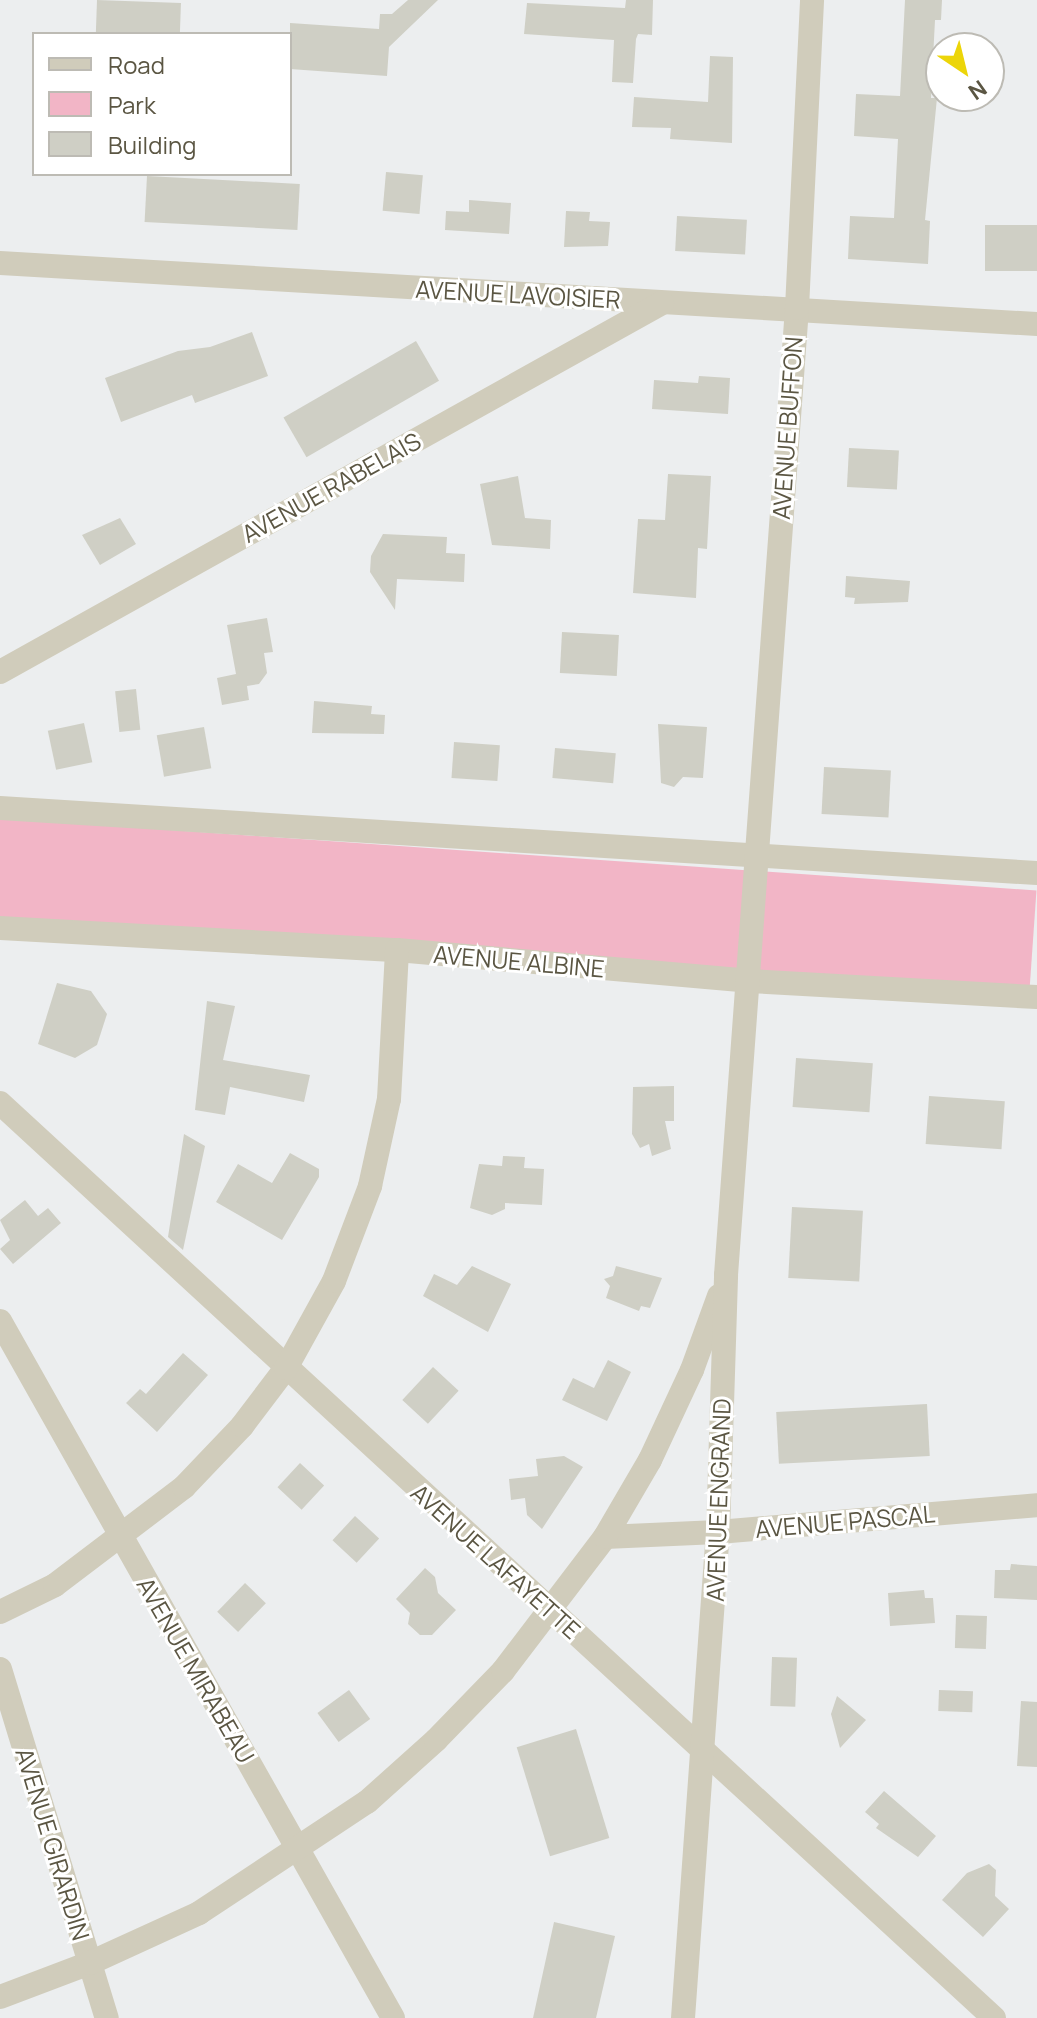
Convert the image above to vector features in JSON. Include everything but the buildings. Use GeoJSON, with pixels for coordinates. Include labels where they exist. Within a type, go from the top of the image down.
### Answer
{"type":"FeatureCollection","features":[{"type":"Feature","properties":{"kind":"street","name":"AVENUE BUFFON"},"geometry":{"type":"LineString","coordinates":[[749,981],[754,856],[797,308],[812,0]]}},
{"type":"Feature","properties":{"kind":"street","name":"AVENUE LAVOISIER"},"geometry":{"type":"LineString","coordinates":[[0,263],[1037,324]]}},
{"type":"Feature","properties":{"kind":"street","name":"AVENUE RABELAIS"},"geometry":{"type":"LineString","coordinates":[[0,672],[663,303]]}},
{"type":"Feature","properties":{"kind":"street"},"geometry":{"type":"LineString","coordinates":[[0,808],[1037,873]]}},
{"type":"Feature","properties":{"kind":"street","name":"AVENUE ALBINE"},"geometry":{"type":"LineString","coordinates":[[0,928],[397,950],[749,981],[1037,997]]}},
{"type":"Feature","properties":{"kind":"street"},"geometry":{"type":"LineString","coordinates":[[0,1612],[55,1585],[121,1538],[184,1487],[242,1426],[286,1368],[334,1281],[370,1186],[389,1099],[397,950]]}},
{"type":"Feature","properties":{"kind":"street","name":"AVENUE ENGRAND"},"geometry":{"type":"LineString","coordinates":[[683,2018],[718,1532],[726,1275],[749,981]]}},
{"type":"Feature","properties":{"kind":"street","name":"AVENUE LAFAYETTE"},"geometry":{"type":"LineString","coordinates":[[0,1103],[550,1611],[704,1747],[994,2018]]}},
{"type":"Feature","properties":{"kind":"street"},"geometry":{"type":"LineString","coordinates":[[0,1997],[90,1963],[199,1913],[299,1851],[367,1802],[436,1740],[503,1671],[605,1537],[686,1383],[726,1275]]}},
{"type":"Feature","properties":{"kind":"street","name":"AVENUE MIRABEAU"},"geometry":{"type":"LineString","coordinates":[[0,1321],[393,2018]]}},
{"type":"Feature","properties":{"kind":"street","name":"AVENUE PASCAL"},"geometry":{"type":"LineString","coordinates":[[605,1537],[718,1532],[1037,1505]]}},
{"type":"Feature","properties":{"kind":"street","name":"AVENUE GIRARDIN"},"geometry":{"type":"LineString","coordinates":[[0,1669],[107,2018]]}},
{"type":"Feature","properties":{"kind":"green space"},"geometry":{"type":"Polygon","coordinates":[[[0,818],[1036,890],[1029,990],[0,918],[0,818]]]}}]}
